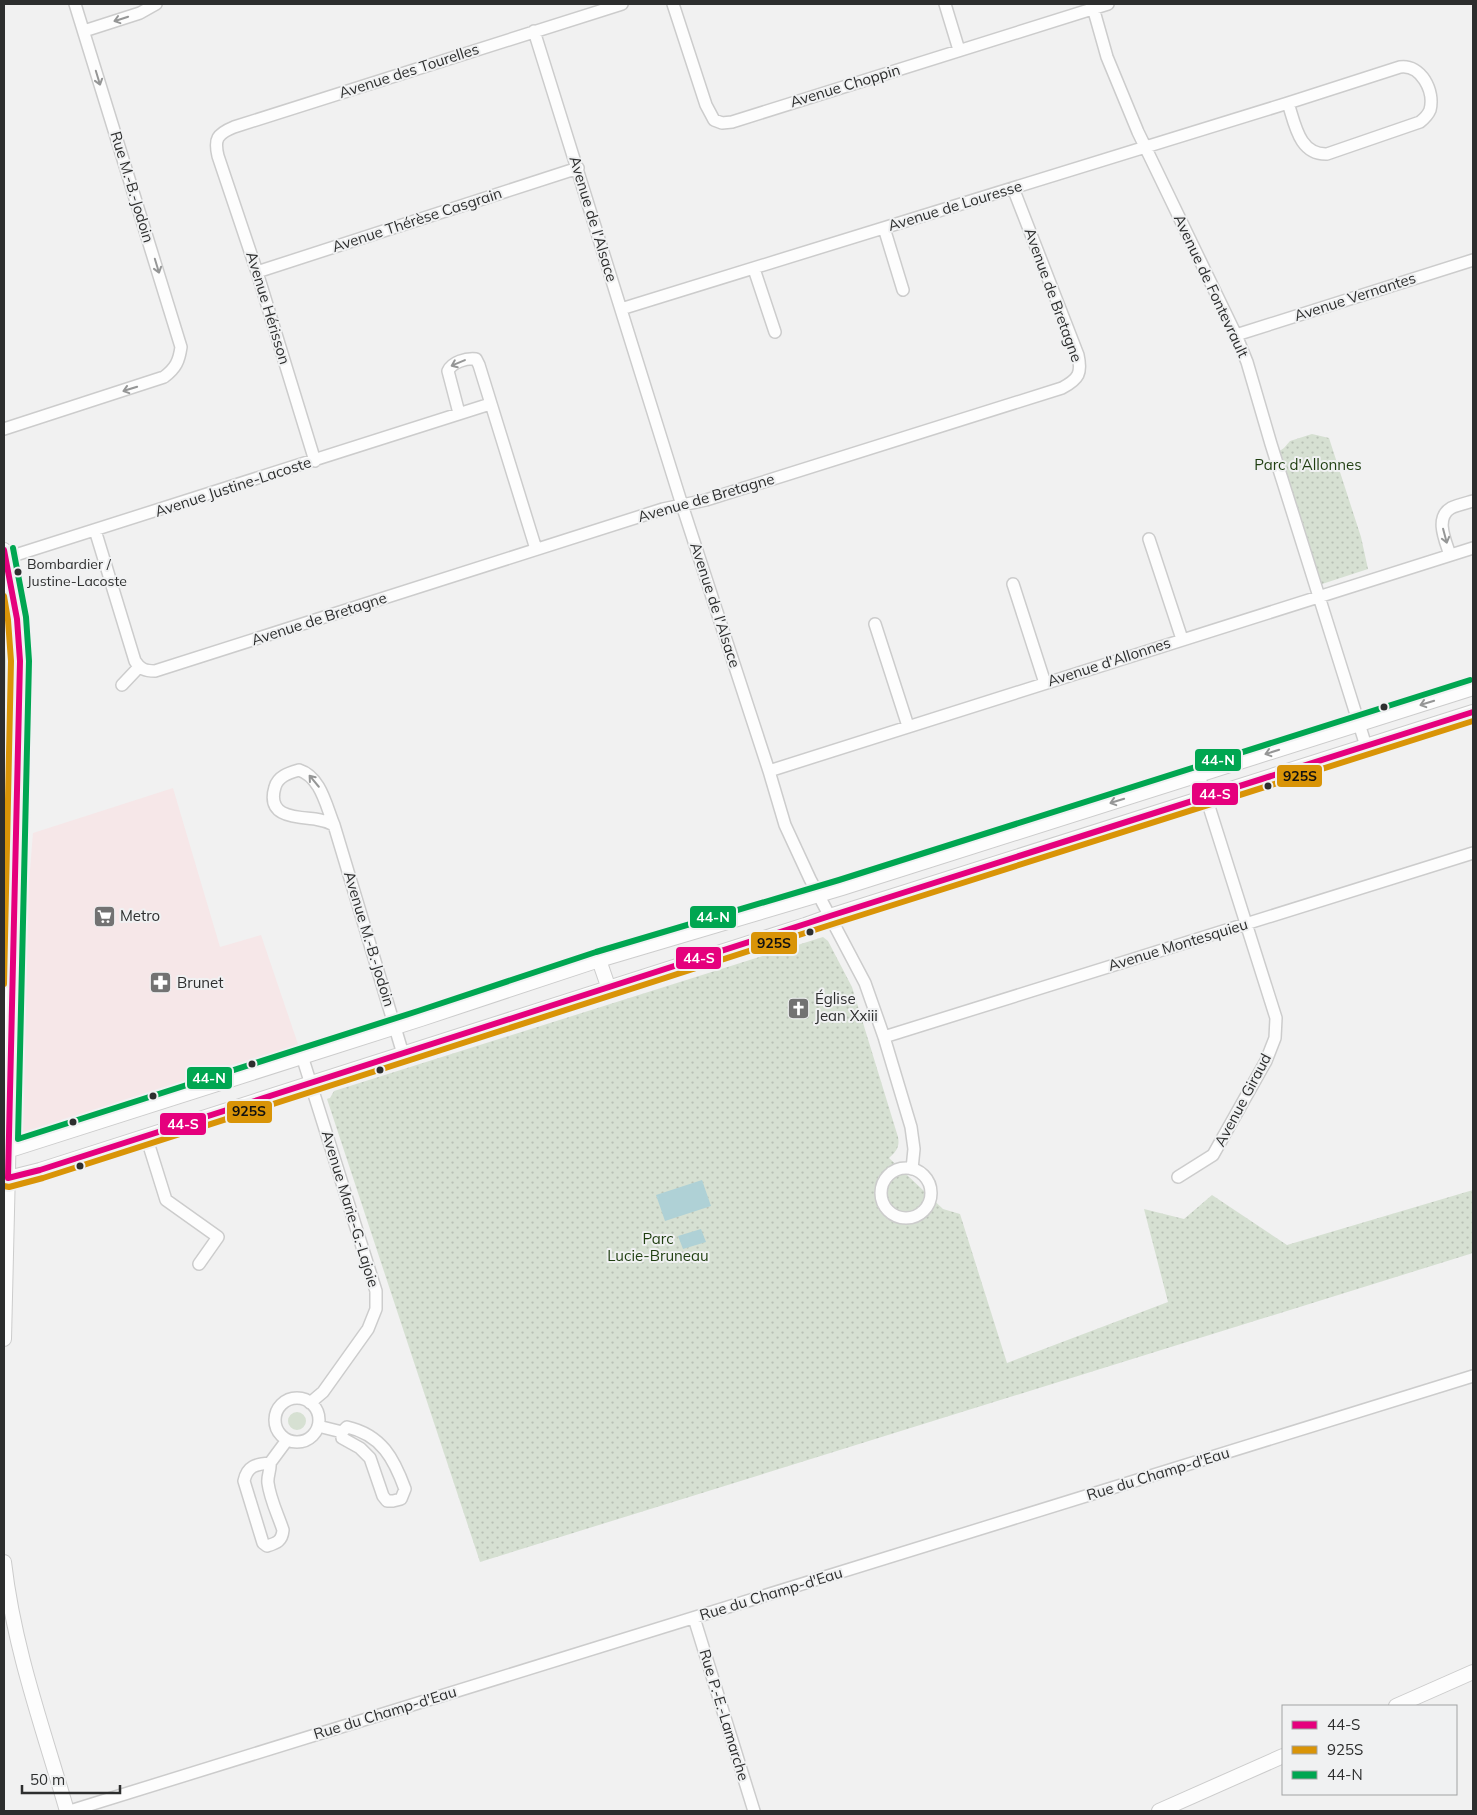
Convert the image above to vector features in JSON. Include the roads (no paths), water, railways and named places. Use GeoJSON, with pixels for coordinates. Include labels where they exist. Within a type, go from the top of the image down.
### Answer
{"type":"FeatureCollection","features":[{"type":"Feature","properties":{"kind":"street","name":"Rue M.-B.-Jodoin"},"geometry":{"type":"LineString","coordinates":[[4,429],[152,382],[174,370],[180,359],[181,347],[75,4]]}},
{"type":"Feature","properties":{"kind":"street"},"geometry":{"type":"LineString","coordinates":[[84,31],[140,13],[156,4]]}},
{"type":"Feature","properties":{"kind":"street","name":"Avenue des Tourelles"},"geometry":{"type":"LineString","coordinates":[[218,156],[217,138],[224,131],[234,127],[622,4]]}},
{"type":"Feature","properties":{"kind":"street","name":"Avenue Choppin"},"geometry":{"type":"LineString","coordinates":[[673,4],[706,105],[714,120],[722,123],[732,122],[1093,6],[1108,4]]}},
{"type":"Feature","properties":{"kind":"street"},"geometry":{"type":"LineString","coordinates":[[945,4],[959,50]]}},
{"type":"Feature","properties":{"kind":"street","name":"Avenue de Fontevrault"},"geometry":{"type":"LineString","coordinates":[[1093,6],[1107,57],[1144,148],[1236,335],[1247,362],[1366,746]]}},
{"type":"Feature","properties":{"kind":"street","name":"Avenue de l'Alsace"},"geometry":{"type":"LineString","coordinates":[[534,31],[682,505],[769,770],[785,825],[818,894],[865,983],[884,1037],[911,1126],[914,1149],[912,1169]]}},
{"type":"Feature","properties":{"kind":"street","name":"Avenue de Louresse"},"geometry":{"type":"LineString","coordinates":[[621,309],[1405,66],[1410,67],[1421,75],[1427,83],[1431,100],[1427,116],[1420,122],[1327,154],[1318,154],[1310,150],[1303,143],[1297,132],[1288,103]]}},
{"type":"Feature","properties":{"kind":"street","name":"Avenue Hérisson"},"geometry":{"type":"LineString","coordinates":[[218,156],[257,272],[315,461]]}},
{"type":"Feature","properties":{"kind":"street","name":"Avenue Thérèse Casgrain"},"geometry":{"type":"LineString","coordinates":[[257,272],[578,168]]}},
{"type":"Feature","properties":{"kind":"street","name":"Avenue de Bretagne"},"geometry":{"type":"LineString","coordinates":[[139,667],[146,671],[155,671],[663,509],[715,497],[1062,388],[1072,383],[1079,375],[1080,364],[1078,355],[1013,188]]}},
{"type":"Feature","properties":{"kind":"street"},"geometry":{"type":"LineString","coordinates":[[884,228],[903,290]]}},
{"type":"Feature","properties":{"kind":"street","name":"Avenue Vernantes"},"geometry":{"type":"LineString","coordinates":[[1236,335],[1473,260]]}},
{"type":"Feature","properties":{"kind":"street"},"geometry":{"type":"LineString","coordinates":[[754,269],[775,332]]}},
{"type":"Feature","properties":{"kind":"street"},"geometry":{"type":"LineString","coordinates":[[459,414],[448,374],[449,368],[454,363],[476,359],[536,550]]}},
{"type":"Feature","properties":{"kind":"street","name":"Avenue Justine-Lacoste"},"geometry":{"type":"LineString","coordinates":[[5,554],[95,530],[490,404]]}},
{"type":"Feature","properties":{"kind":"street"},"geometry":{"type":"LineString","coordinates":[[1450,555],[1442,530],[1444,514],[1450,508],[1473,501]]}},
{"type":"Feature","properties":{"kind":"street"},"geometry":{"type":"LineString","coordinates":[[95,530],[132,652],[139,667],[122,685]]}},
{"type":"Feature","properties":{"kind":"street"},"geometry":{"type":"LineString","coordinates":[[1149,539],[1182,639]]}},
{"type":"Feature","properties":{"kind":"street","name":"Avenue d'Allonnes"},"geometry":{"type":"LineString","coordinates":[[769,770],[1473,548]]}},
{"type":"Feature","properties":{"kind":"street"},"geometry":{"type":"LineString","coordinates":[[4,1339],[6,1151],[20,661],[17,619],[5,554]]}},
{"type":"Feature","properties":{"kind":"street"},"geometry":{"type":"LineString","coordinates":[[1013,584],[1045,683]]}},
{"type":"Feature","properties":{"kind":"street"},"geometry":{"type":"LineString","coordinates":[[875,624],[908,726]]}},
{"type":"Feature","properties":{"kind":"street"},"geometry":{"type":"LineString","coordinates":[[6,1151],[599,960],[852,885],[1473,688]]}},
{"type":"Feature","properties":{"kind":"street"},"geometry":{"type":"LineString","coordinates":[[6,1178],[40,1170],[1473,712]]}},
{"type":"Feature","properties":{"kind":"street","name":"Avenue M.-B.-Jodoin"},"geometry":{"type":"LineString","coordinates":[[334,825],[316,819],[290,817],[284,813],[274,804],[275,784],[285,774],[299,770],[310,775],[320,788],[334,825],[403,1054]]}},
{"type":"Feature","properties":{"kind":"street","name":"Avenue Giraud"},"geometry":{"type":"LineString","coordinates":[[1178,1176],[1213,1155],[1266,1061],[1275,1038],[1276,1018],[1199,775]]}},
{"type":"Feature","properties":{"kind":"street"},"geometry":{"type":"LineString","coordinates":[[1471,854],[1473,866]]}},
{"type":"Feature","properties":{"kind":"street","name":"Avenue Montesquieu"},"geometry":{"type":"LineString","coordinates":[[884,1037],[1471,854]]}},
{"type":"Feature","properties":{"kind":"street"},"geometry":{"type":"LineString","coordinates":[[599,960],[609,989]]}},
{"type":"Feature","properties":{"kind":"street","name":"Avenue Marie-G.-Lajoie"},"geometry":{"type":"LineString","coordinates":[[302,1056],[376,1291],[377,1301],[374,1316],[368,1329],[323,1392],[310,1402]]}},
{"type":"Feature","properties":{"kind":"street"},"geometry":{"type":"LineString","coordinates":[[146,1136],[166,1200],[218,1237],[199,1264]]}},
{"type":"Feature","properties":{"kind":"street"},"geometry":{"type":"LineString","coordinates":[[912,1169],[926,1179],[930,1186],[931,1195],[929,1203],[917,1216],[901,1218],[893,1215],[883,1203],[882,1187],[886,1178],[897,1170],[912,1169]]}},
{"type":"Feature","properties":{"kind":"street","name":"Rue du Champ-d'Eau"},"geometry":{"type":"LineString","coordinates":[[68,1811],[1473,1376]]}},
{"type":"Feature","properties":{"kind":"street"},"geometry":{"type":"LineString","coordinates":[[294,1399],[304,1399],[310,1402],[317,1411],[319,1416],[318,1426],[315,1432],[306,1440],[293,1442],[287,1440],[276,1423],[279,1409],[283,1403],[294,1399]]}},
{"type":"Feature","properties":{"kind":"street"},"geometry":{"type":"LineString","coordinates":[[318,1426],[342,1432]]}},
{"type":"Feature","properties":{"kind":"street"},"geometry":{"type":"LineString","coordinates":[[347,1428],[356,1429],[379,1443],[396,1466],[406,1489],[401,1499],[393,1502],[387,1501],[382,1496],[370,1458],[360,1448],[342,1438],[342,1432],[347,1428]]}},
{"type":"Feature","properties":{"kind":"street"},"geometry":{"type":"LineString","coordinates":[[270,1463],[269,1488],[283,1530],[282,1537],[278,1543],[267,1546],[263,1543],[244,1481],[246,1473],[251,1466],[270,1463],[287,1440]]}},
{"type":"Feature","properties":{"kind":"street"},"geometry":{"type":"LineString","coordinates":[[4,1562],[5,1590],[24,1670],[68,1811]]}},
{"type":"Feature","properties":{"kind":"street","name":"Rue P.-E.-Lamarche"},"geometry":{"type":"LineString","coordinates":[[694,1618],[754,1811]]}},
{"type":"Feature","properties":{"kind":"street"},"geometry":{"type":"LineString","coordinates":[[1398,1705],[1473,1672]]}},
{"type":"Feature","properties":{"kind":"street"},"geometry":{"type":"LineString","coordinates":[[1159,1811],[1282,1756]]}},
{"type":"Feature","properties":{"kind":"water"},"geometry":{"type":"Polygon","coordinates":[[[702,1180],[711,1206],[665,1221],[656,1195],[702,1180]]]}},
{"type":"Feature","properties":{"kind":"water"},"geometry":{"type":"Polygon","coordinates":[[[701,1229],[706,1242],[683,1249],[678,1236],[701,1229]]]}},
{"type":"Feature","properties":{"kind":"place","name":"Bombardier / Justine-Lacoste"},"geometry":{"type":"Point","coordinates":[18,572]}},
{"type":"Feature","properties":{"kind":"place","name":"Metro"},"geometry":{"type":"Point","coordinates":[104,916]}},
{"type":"Feature","properties":{"kind":"place","name":"Brunet"},"geometry":{"type":"Point","coordinates":[161,983]}},
{"type":"Feature","properties":{"kind":"place","name":"Église Jean Xxiii"},"geometry":{"type":"Point","coordinates":[799,1008]}},
{"type":"Feature","properties":{"kind":"park label","name":"Parc d'Allonnes"},"geometry":{"type":"Point","coordinates":[1308,465]}},
{"type":"Feature","properties":{"kind":"park label","name":"Parc Lucie-Bruneau"},"geometry":{"type":"Point","coordinates":[658,1248]}}]}
